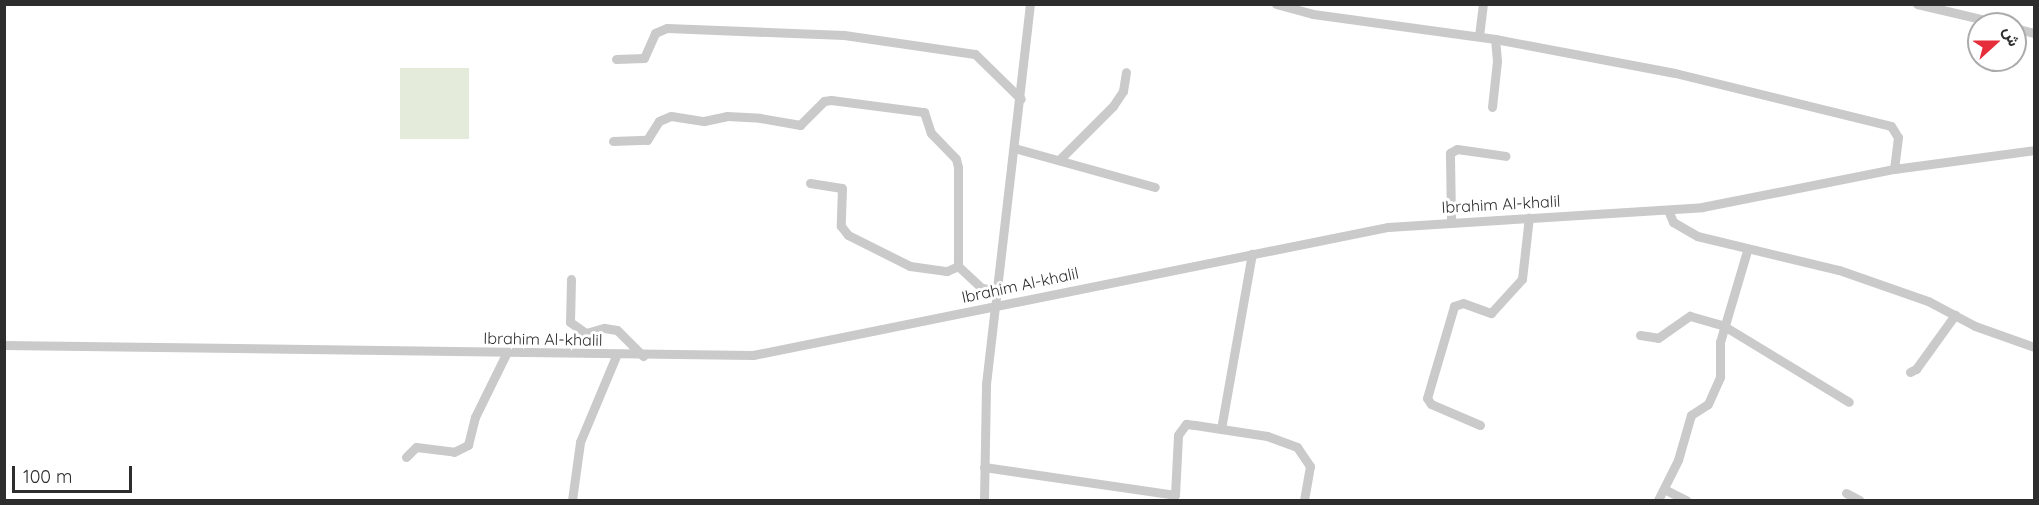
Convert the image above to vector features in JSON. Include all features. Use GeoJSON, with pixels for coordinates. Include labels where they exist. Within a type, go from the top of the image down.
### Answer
{"type":"FeatureCollection","features":[{"type":"Feature","properties":{"kind":"street"},"geometry":{"type":"LineString","coordinates":[[984,501],[986,384],[1021,99],[1030,4]]}},
{"type":"Feature","properties":{"kind":"street"},"geometry":{"type":"LineString","coordinates":[[1276,4],[1313,14],[1479,36],[1675,74],[1892,126],[1898,137],[1894,169]]}},
{"type":"Feature","properties":{"kind":"street"},"geometry":{"type":"LineString","coordinates":[[1479,36],[1483,4]]}},
{"type":"Feature","properties":{"kind":"street"},"geometry":{"type":"LineString","coordinates":[[1917,4],[1967,16]]}},
{"type":"Feature","properties":{"kind":"street"},"geometry":{"type":"LineString","coordinates":[[1963,15],[1965,4]]}},
{"type":"Feature","properties":{"kind":"street"},"geometry":{"type":"LineString","coordinates":[[616,59],[644,58],[655,33],[667,28],[844,35],[975,54],[1021,99]]}},
{"type":"Feature","properties":{"kind":"street"},"geometry":{"type":"LineString","coordinates":[[1492,107],[1497,61],[1494,39]]}},
{"type":"Feature","properties":{"kind":"street"},"geometry":{"type":"LineString","coordinates":[[1060,159],[1113,106],[1123,91],[1126,72]]}},
{"type":"Feature","properties":{"kind":"street"},"geometry":{"type":"LineString","coordinates":[[614,141],[647,140],[659,121],[671,116],[704,121],[727,116],[760,118],[800,125],[824,101],[831,100],[924,112],[931,133],[956,159],[958,167],[958,266],[982,288],[997,290]]}},
{"type":"Feature","properties":{"kind":"street"},"geometry":{"type":"LineString","coordinates":[[1014,148],[1155,187]]}},
{"type":"Feature","properties":{"kind":"street"},"geometry":{"type":"LineString","coordinates":[[1451,220],[1450,153],[1457,149],[1506,156]]}},
{"type":"Feature","properties":{"kind":"street","name":"Ibrahim Al-khalil"},"geometry":{"type":"LineString","coordinates":[[4,345],[228,345],[616,356],[772,352],[1388,226],[1451,220],[1668,210],[1894,169],[2034,150]]}},
{"type":"Feature","properties":{"kind":"street"},"geometry":{"type":"LineString","coordinates":[[810,183],[842,188],[841,226],[848,235],[909,266],[947,271],[958,266]]}},
{"type":"Feature","properties":{"kind":"street"},"geometry":{"type":"LineString","coordinates":[[1668,210],[1673,222],[1690,232],[1747,251],[1839,270],[1955,315],[1975,326],[2034,347]]}},
{"type":"Feature","properties":{"kind":"street"},"geometry":{"type":"LineString","coordinates":[[1480,425],[1431,404],[1427,398],[1454,306],[1463,303],[1491,312],[1522,279],[1529,217]]}},
{"type":"Feature","properties":{"kind":"street"},"geometry":{"type":"LineString","coordinates":[[1658,501],[1678,460],[1691,415],[1708,404],[1720,377],[1720,342],[1747,251]]}},
{"type":"Feature","properties":{"kind":"street"},"geometry":{"type":"LineString","coordinates":[[1221,429],[1252,254]]}},
{"type":"Feature","properties":{"kind":"street"},"geometry":{"type":"LineString","coordinates":[[571,279],[570,322],[586,333],[616,330],[643,356]]}},
{"type":"Feature","properties":{"kind":"street"},"geometry":{"type":"LineString","coordinates":[[1910,372],[1916,369],[1955,315]]}},
{"type":"Feature","properties":{"kind":"street"},"geometry":{"type":"LineString","coordinates":[[1640,335],[1658,338],[1690,316],[1724,326],[1849,402]]}},
{"type":"Feature","properties":{"kind":"street"},"geometry":{"type":"LineString","coordinates":[[406,458],[416,447],[454,452],[468,445],[475,417],[506,354]]}},
{"type":"Feature","properties":{"kind":"street"},"geometry":{"type":"LineString","coordinates":[[572,501],[580,442],[616,356]]}},
{"type":"Feature","properties":{"kind":"street"},"geometry":{"type":"LineString","coordinates":[[984,467],[1175,498],[1180,428],[1195,424],[1267,436],[1297,447],[1310,466],[1304,501]]}},
{"type":"Feature","properties":{"kind":"street"},"geometry":{"type":"LineString","coordinates":[[1664,489],[1686,501]]}},
{"type":"Feature","properties":{"kind":"street"},"geometry":{"type":"LineString","coordinates":[[1846,493],[1859,501]]}},
{"type":"Feature","properties":{"kind":"green space"},"geometry":{"type":"Polygon","coordinates":[[[400,68],[469,68],[469,139],[400,139],[400,68]]]}}]}
